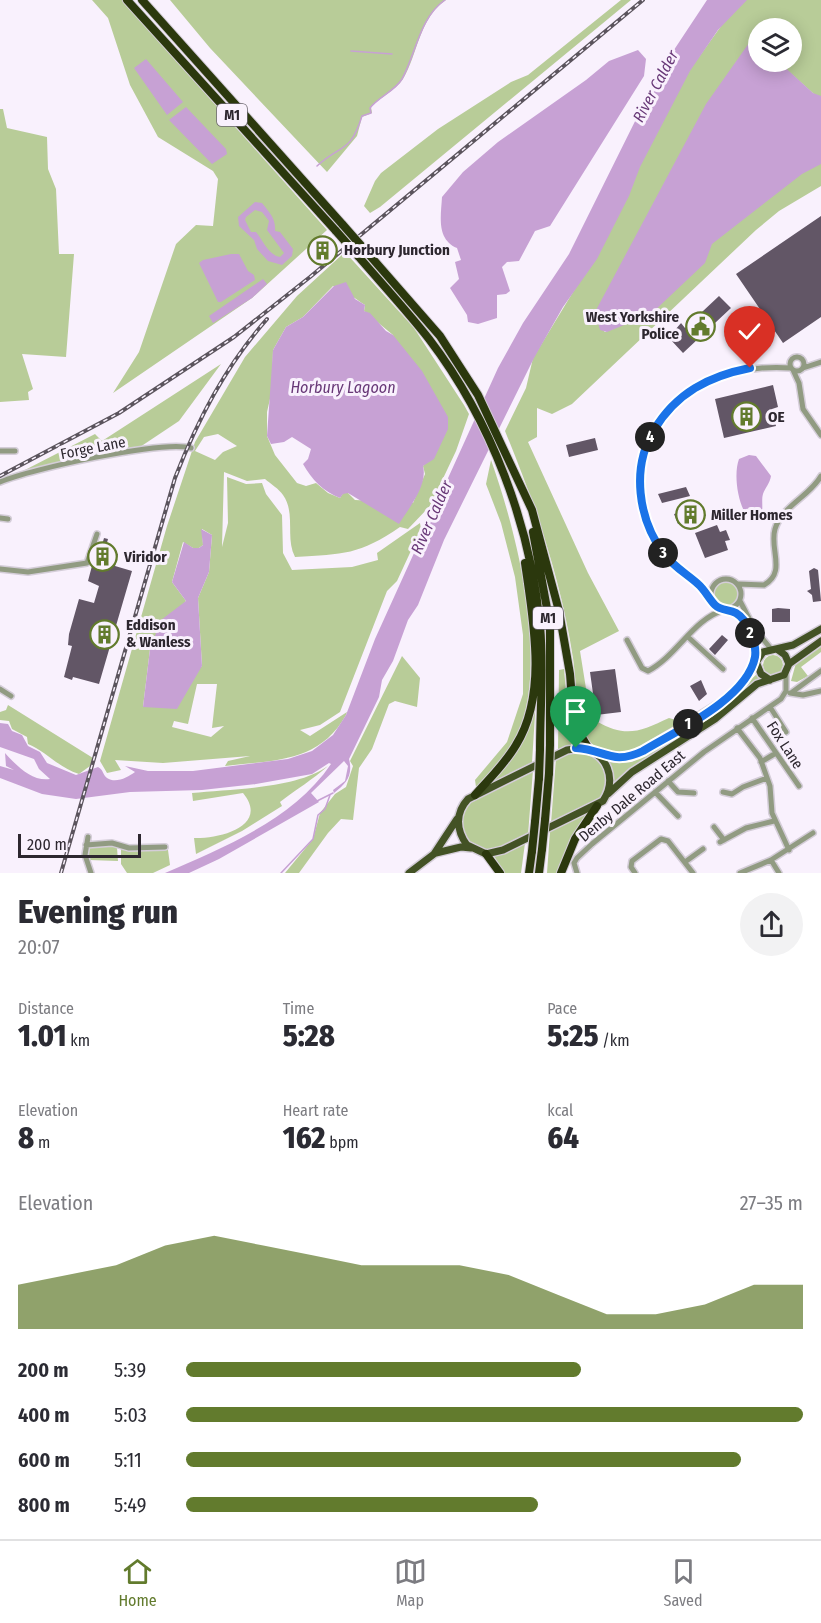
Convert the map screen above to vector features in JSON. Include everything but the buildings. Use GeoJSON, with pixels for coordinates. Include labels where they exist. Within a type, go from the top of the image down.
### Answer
{"type":"FeatureCollection","features":[{"type":"Feature","properties":{"kind":"highway","name":"M1"},"geometry":{"type":"LineString","coordinates":[[127,0],[336,231],[430,340],[470,405],[500,465],[533,577],[540,626],[540,750],[529,873]]}},
{"type":"Feature","properties":{"kind":"highway","name":"M1"},"geometry":{"type":"LineString","coordinates":[[142,0],[440,336],[478,395],[506,453],[523,493],[542,575],[549,625],[549,773],[539,873]]}},
{"type":"Feature","properties":{"kind":"highway"},"geometry":{"type":"LineString","coordinates":[[523,493],[532,510],[559,611],[570,674],[574,724],[580,738],[592,751]]}},
{"type":"Feature","properties":{"kind":"highway"},"geometry":{"type":"LineString","coordinates":[[475,795],[517,744],[530,711],[534,691],[531,606],[520,528]]}},
{"type":"Feature","properties":{"kind":"highway"},"geometry":{"type":"LineString","coordinates":[[561,873],[575,839],[597,806]]}},
{"type":"Feature","properties":{"kind":"highway"},"geometry":{"type":"LineString","coordinates":[[486,854],[500,873]]}},
{"type":"Feature","properties":{"kind":"main road"},"geometry":{"type":"LineString","coordinates":[[409,873],[434,854],[459,817],[463,804],[475,795],[567,750],[592,751],[622,758],[637,754],[723,701],[741,684],[763,652],[793,645],[821,629]]}},
{"type":"Feature","properties":{"kind":"main road"},"geometry":{"type":"LineString","coordinates":[[434,854],[460,847],[471,848],[486,854],[503,850],[597,806],[640,766],[715,719],[757,684],[774,679],[786,672],[789,664],[821,641]]}},
{"type":"Feature","properties":{"kind":"main road"},"geometry":{"type":"LineString","coordinates":[[774,649],[785,655],[789,664]]}},
{"type":"Feature","properties":{"kind":"main road"},"geometry":{"type":"LineString","coordinates":[[758,661],[761,674],[774,679]]}},
{"type":"Feature","properties":{"kind":"main road"},"geometry":{"type":"LineString","coordinates":[[592,751],[609,768],[610,781],[607,795]]}},
{"type":"Feature","properties":{"kind":"main road"},"geometry":{"type":"LineString","coordinates":[[459,817],[459,832],[471,848]]}},
{"type":"Feature","properties":{"kind":"street"},"geometry":{"type":"LineString","coordinates":[[799,383],[802,369],[801,359]]}},
{"type":"Feature","properties":{"kind":"street"},"geometry":{"type":"LineString","coordinates":[[758,661],[743,619],[712,601],[698,584],[665,555],[646,521],[640,482],[648,442],[669,409],[690,390],[729,372],[779,366],[801,359],[814,363]]}},
{"type":"Feature","properties":{"kind":"street"},"geometry":{"type":"LineString","coordinates":[[792,360],[792,369],[799,383],[803,409],[821,435]]}},
{"type":"Feature","properties":{"kind":"street"},"geometry":{"type":"LineString","coordinates":[[779,366],[802,369],[821,362]]}},
{"type":"Feature","properties":{"kind":"street","name":"Forge Lane"},"geometry":{"type":"LineString","coordinates":[[0,482],[84,460],[175,445],[191,448]]}},
{"type":"Feature","properties":{"kind":"street"},"geometry":{"type":"LineString","coordinates":[[0,451],[15,451]]}},
{"type":"Feature","properties":{"kind":"street"},"geometry":{"type":"LineString","coordinates":[[698,584],[715,584],[726,579],[738,584],[764,585],[774,576],[777,568],[774,537],[778,521],[821,476]]}},
{"type":"Feature","properties":{"kind":"street"},"geometry":{"type":"LineString","coordinates":[[0,518],[8,519]]}},
{"type":"Feature","properties":{"kind":"street"},"geometry":{"type":"LineString","coordinates":[[0,569],[33,572],[87,563],[97,534]]}},
{"type":"Feature","properties":{"kind":"street"},"geometry":{"type":"LineString","coordinates":[[710,615],[715,584]]}},
{"type":"Feature","properties":{"kind":"street"},"geometry":{"type":"LineString","coordinates":[[738,584],[742,594]]}},
{"type":"Feature","properties":{"kind":"street"},"geometry":{"type":"LineString","coordinates":[[627,640],[642,668],[648,671],[662,663],[710,615],[726,610],[740,601],[742,594],[751,586]]}},
{"type":"Feature","properties":{"kind":"street"},"geometry":{"type":"LineString","coordinates":[[740,601],[754,628],[774,649]]}},
{"type":"Feature","properties":{"kind":"street"},"geometry":{"type":"LineString","coordinates":[[688,637],[723,669]]}},
{"type":"Feature","properties":{"kind":"street"},"geometry":{"type":"LineString","coordinates":[[741,684],[754,657],[755,649]]}},
{"type":"Feature","properties":{"kind":"street","name":"Denby Dale Road East"},"geometry":{"type":"LineString","coordinates":[[577,873],[574,863],[577,858],[655,792],[752,717],[782,699],[787,691],[821,671]]}},
{"type":"Feature","properties":{"kind":"street"},"geometry":{"type":"LineString","coordinates":[[786,672],[787,691]]}},
{"type":"Feature","properties":{"kind":"street"},"geometry":{"type":"LineString","coordinates":[[774,679],[787,691],[803,695],[821,691]]}},
{"type":"Feature","properties":{"kind":"street"},"geometry":{"type":"LineString","coordinates":[[0,689],[11,696]]}},
{"type":"Feature","properties":{"kind":"street"},"geometry":{"type":"LineString","coordinates":[[770,707],[786,732]]}},
{"type":"Feature","properties":{"kind":"street","name":"Fox Lane"},"geometry":{"type":"LineString","coordinates":[[752,717],[799,786]]}},
{"type":"Feature","properties":{"kind":"street"},"geometry":{"type":"LineString","coordinates":[[737,728],[757,753],[761,762],[767,778],[774,821],[789,850]]}},
{"type":"Feature","properties":{"kind":"street"},"geometry":{"type":"LineString","coordinates":[[761,762],[776,753]]}},
{"type":"Feature","properties":{"kind":"street"},"geometry":{"type":"LineString","coordinates":[[723,792],[732,794],[767,778]]}},
{"type":"Feature","properties":{"kind":"street"},"geometry":{"type":"LineString","coordinates":[[668,782],[678,792],[694,793]]}},
{"type":"Feature","properties":{"kind":"street"},"geometry":{"type":"LineString","coordinates":[[655,792],[678,816]]}},
{"type":"Feature","properties":{"kind":"street"},"geometry":{"type":"LineString","coordinates":[[732,794],[734,801]]}},
{"type":"Feature","properties":{"kind":"street"},"geometry":{"type":"LineString","coordinates":[[714,827],[722,841],[745,825],[774,821]]}},
{"type":"Feature","properties":{"kind":"street"},"geometry":{"type":"LineString","coordinates":[[88,837],[85,855],[91,873]]}},
{"type":"Feature","properties":{"kind":"street"},"geometry":{"type":"LineString","coordinates":[[741,869],[771,860],[811,837]]}},
{"type":"Feature","properties":{"kind":"street"},"geometry":{"type":"LineString","coordinates":[[634,873],[631,867],[632,861],[661,839],[668,841],[693,873]]}},
{"type":"Feature","properties":{"kind":"street"},"geometry":{"type":"LineString","coordinates":[[86,845],[112,843],[129,848],[165,847]]}},
{"type":"Feature","properties":{"kind":"street"},"geometry":{"type":"LineString","coordinates":[[685,862],[703,849]]}},
{"type":"Feature","properties":{"kind":"street"},"geometry":{"type":"LineString","coordinates":[[771,860],[779,873]]}},
{"type":"Feature","properties":{"kind":"green space"},"geometry":{"type":"Polygon","coordinates":[[[92,0],[122,0],[327,230],[252,298],[113,393],[139,352],[176,244],[196,225],[213,226],[218,179],[213,171],[158,137],[130,85],[108,18],[92,0]]]}},
{"type":"Feature","properties":{"kind":"green space"},"geometry":{"type":"Polygon","coordinates":[[[170,0],[446,0],[430,16],[424,26],[403,79],[371,107],[372,113],[362,117],[357,136],[327,172],[210,48],[170,0]]]}},
{"type":"Feature","properties":{"kind":"green space"},"geometry":{"type":"Polygon","coordinates":[[[621,0],[631,0],[380,207],[370,213],[364,206],[381,173],[438,129],[511,82],[528,75],[621,0]]]}},
{"type":"Feature","properties":{"kind":"green space"},"geometry":{"type":"Polygon","coordinates":[[[746,0],[821,0],[821,97],[815,95],[789,72],[802,72],[802,18],[748,18],[748,64],[602,329],[605,332],[631,318],[735,222],[777,189],[821,163],[821,186],[779,211],[756,230],[572,404],[552,414],[537,408],[537,437],[528,442],[588,573],[619,631],[580,651],[588,701],[596,721],[624,731],[641,730],[669,718],[676,720],[678,724],[646,744],[623,752],[611,752],[600,749],[589,741],[582,726],[562,599],[537,514],[505,431],[526,388],[533,358],[601,246],[663,118],[691,68],[724,22],[746,0]]]}},
{"type":"Feature","properties":{"kind":"green space"},"geometry":{"type":"Polygon","coordinates":[[[0,109],[3,109],[7,128],[47,137],[48,169],[56,189],[59,254],[74,254],[66,357],[22,354],[33,389],[28,392],[29,400],[0,402],[0,109]]]}},
{"type":"Feature","properties":{"kind":"green space"},"geometry":{"type":"Polygon","coordinates":[[[345,252],[414,328],[464,405],[469,414],[456,451],[430,506],[408,529],[400,527],[362,548],[339,554],[295,557],[292,550],[289,510],[281,493],[265,479],[247,481],[224,472],[222,547],[228,523],[227,477],[246,484],[262,483],[266,494],[282,515],[283,553],[292,570],[352,567],[378,560],[377,553],[420,523],[421,529],[397,581],[387,591],[340,712],[320,725],[300,730],[310,736],[347,712],[335,731],[323,742],[309,751],[278,760],[225,766],[228,761],[250,756],[163,763],[115,760],[121,770],[107,773],[100,761],[167,526],[195,442],[245,357],[297,296],[345,252]],[[333,286],[303,317],[286,327],[273,350],[267,436],[275,455],[297,483],[306,486],[316,483],[328,493],[340,498],[343,493],[348,493],[355,500],[413,503],[425,474],[423,466],[427,461],[393,335],[364,311],[365,305],[333,286]],[[218,434],[204,437],[195,451],[215,460],[223,452],[237,446],[218,434]],[[202,529],[203,545],[193,548],[183,542],[172,582],[186,601],[150,649],[143,707],[202,666],[198,598],[209,572],[212,535],[202,529]],[[197,684],[188,724],[174,721],[172,727],[211,737],[224,726],[212,728],[217,684],[197,684]]]}},
{"type":"Feature","properties":{"kind":"green space"},"geometry":{"type":"Polygon","coordinates":[[[221,364],[179,421],[140,447],[21,472],[95,434],[102,441],[221,364]]]}},
{"type":"Feature","properties":{"kind":"green space"},"geometry":{"type":"Polygon","coordinates":[[[491,460],[511,523],[519,559],[530,634],[531,670],[527,704],[518,734],[505,755],[476,787],[475,780],[507,742],[523,694],[523,635],[515,577],[501,523],[486,484],[491,460]]]}},
{"type":"Feature","properties":{"kind":"green space"},"geometry":{"type":"Polygon","coordinates":[[[726,582],[735,585],[738,594],[735,603],[726,606],[717,603],[714,594],[717,585],[726,582]]]}},
{"type":"Feature","properties":{"kind":"green space"},"geometry":{"type":"Polygon","coordinates":[[[821,644],[821,652],[801,667],[808,676],[797,682],[791,681],[796,663],[821,644]]]}},
{"type":"Feature","properties":{"kind":"green space"},"geometry":{"type":"Polygon","coordinates":[[[769,655],[777,655],[783,661],[783,669],[777,675],[769,675],[763,669],[763,661],[769,655]]]}},
{"type":"Feature","properties":{"kind":"green space"},"geometry":{"type":"Polygon","coordinates":[[[402,656],[420,678],[417,707],[395,701],[389,704],[372,749],[359,768],[353,820],[341,819],[299,873],[285,873],[313,839],[320,813],[335,794],[346,787],[353,766],[350,761],[402,656]]]}},
{"type":"Feature","properties":{"kind":"green space"},"geometry":{"type":"Polygon","coordinates":[[[564,669],[569,725],[579,745],[558,750],[559,670],[564,669]]]}},
{"type":"Feature","properties":{"kind":"green space"},"geometry":{"type":"Polygon","coordinates":[[[757,674],[762,679],[713,717],[645,759],[613,785],[613,772],[605,758],[622,761],[730,698],[757,674]]]}},
{"type":"Feature","properties":{"kind":"green space"},"geometry":{"type":"Polygon","coordinates":[[[536,698],[532,763],[489,785],[518,744],[536,698]]]}},
{"type":"Feature","properties":{"kind":"green space"},"geometry":{"type":"Polygon","coordinates":[[[8,705],[93,758],[90,766],[79,774],[65,768],[28,744],[27,737],[12,729],[9,721],[0,720],[0,712],[6,710],[8,705]]]}},
{"type":"Feature","properties":{"kind":"green space"},"geometry":{"type":"Polygon","coordinates":[[[574,751],[593,757],[600,763],[608,778],[608,787],[605,795],[598,802],[551,823],[556,758],[574,751]]]}},
{"type":"Feature","properties":{"kind":"green space"},"geometry":{"type":"Polygon","coordinates":[[[328,766],[280,802],[282,806],[242,831],[196,854],[194,838],[216,836],[238,828],[246,822],[250,814],[250,804],[243,793],[193,801],[192,793],[281,784],[315,774],[328,766]]]}},
{"type":"Feature","properties":{"kind":"green space"},"geometry":{"type":"Polygon","coordinates":[[[533,770],[528,835],[494,850],[476,847],[465,835],[463,826],[466,809],[471,802],[492,789],[533,770]]]}},
{"type":"Feature","properties":{"kind":"green space"},"geometry":{"type":"Polygon","coordinates":[[[589,813],[566,850],[560,873],[547,873],[550,831],[589,813]]]}},
{"type":"Feature","properties":{"kind":"green space"},"geometry":{"type":"Polygon","coordinates":[[[525,843],[521,873],[504,873],[494,856],[525,843]]]}},
{"type":"Feature","properties":{"kind":"green space"},"geometry":{"type":"Polygon","coordinates":[[[112,845],[117,848],[118,861],[89,860],[87,854],[90,847],[112,845]]]}},
{"type":"Feature","properties":{"kind":"green space"},"geometry":{"type":"Polygon","coordinates":[[[121,849],[168,850],[170,865],[153,873],[127,873],[121,864],[121,849]]]}},
{"type":"Feature","properties":{"kind":"water","name":"River Calder"},"geometry":{"type":"Polygon","coordinates":[[[707,0],[747,0],[718,30],[690,71],[640,167],[629,196],[597,259],[563,307],[534,358],[444,540],[418,605],[408,620],[393,661],[382,680],[379,697],[349,759],[348,778],[342,786],[334,793],[333,790],[345,781],[348,766],[344,761],[311,793],[319,802],[219,859],[189,873],[165,873],[256,830],[297,801],[331,764],[329,763],[312,774],[256,784],[202,790],[130,792],[76,799],[42,794],[0,778],[0,766],[14,770],[6,766],[5,753],[31,775],[50,779],[39,769],[34,759],[0,747],[0,723],[8,724],[12,731],[22,735],[28,746],[40,752],[47,763],[76,775],[98,767],[110,780],[125,778],[135,772],[125,766],[148,771],[193,771],[288,759],[312,751],[333,735],[346,715],[375,639],[498,368],[523,323],[569,254],[660,71],[707,0]]]}},
{"type":"Feature","properties":{"kind":"water"},"geometry":{"type":"Polygon","coordinates":[[[748,44],[748,72],[790,72],[813,93],[821,96],[821,164],[802,174],[712,244],[705,263],[651,314],[607,332],[600,330],[595,312],[706,104],[748,44]]]}},
{"type":"Feature","properties":{"kind":"water"},"geometry":{"type":"Polygon","coordinates":[[[638,50],[646,59],[644,76],[550,226],[535,231],[519,261],[507,262],[502,267],[510,291],[497,295],[497,318],[478,324],[468,322],[467,315],[450,288],[459,279],[455,262],[461,260],[457,248],[450,244],[443,233],[441,226],[442,197],[463,172],[498,142],[609,61],[638,50]]]}},
{"type":"Feature","properties":{"kind":"water"},"geometry":{"type":"Polygon","coordinates":[[[146,59],[183,102],[167,115],[134,68],[146,59]]]}},
{"type":"Feature","properties":{"kind":"water"},"geometry":{"type":"Polygon","coordinates":[[[186,107],[226,149],[227,154],[212,164],[169,120],[186,107]]]}},
{"type":"Feature","properties":{"kind":"water"},"geometry":{"type":"Polygon","coordinates":[[[255,202],[262,203],[270,213],[275,231],[280,232],[293,249],[292,256],[282,265],[268,261],[257,249],[254,240],[239,226],[238,217],[255,202]],[[255,210],[245,220],[251,232],[256,232],[269,250],[280,257],[284,253],[267,230],[269,221],[262,212],[255,210]]]}},
{"type":"Feature","properties":{"kind":"water"},"geometry":{"type":"Polygon","coordinates":[[[239,254],[255,280],[218,302],[199,263],[203,260],[239,254]]]}},
{"type":"Feature","properties":{"kind":"water"},"geometry":{"type":"Polygon","coordinates":[[[263,279],[267,284],[252,298],[213,323],[209,316],[263,279]]]}},
{"type":"Feature","properties":{"kind":"water","name":"Horbury Lagoon"},"geometry":{"type":"Polygon","coordinates":[[[346,282],[355,299],[365,305],[364,311],[370,313],[386,331],[393,335],[422,371],[448,417],[448,429],[434,459],[423,466],[423,481],[399,524],[348,493],[343,494],[340,498],[323,488],[303,464],[308,459],[311,449],[292,437],[284,442],[271,444],[267,436],[273,350],[286,327],[303,317],[334,286],[346,282]]]}},
{"type":"Feature","properties":{"kind":"water"},"geometry":{"type":"Polygon","coordinates":[[[749,455],[756,456],[771,476],[763,494],[761,514],[756,519],[750,520],[742,507],[736,473],[739,459],[749,455]]]}},
{"type":"Feature","properties":{"kind":"water"},"geometry":{"type":"Polygon","coordinates":[[[201,529],[212,535],[209,572],[198,598],[202,666],[177,709],[143,707],[150,649],[161,620],[186,601],[172,582],[184,542],[193,548],[203,545],[201,529]]]}},
{"type":"Feature","properties":{"kind":"waterway"},"geometry":{"type":"LineString","coordinates":[[317,166],[349,142],[362,116],[371,113],[370,108],[373,104],[399,83],[429,16],[445,0]]}},
{"type":"Feature","properties":{"kind":"waterway"},"geometry":{"type":"LineString","coordinates":[[351,51],[392,54]]}},
{"type":"Feature","properties":{"kind":"waterway"},"geometry":{"type":"LineString","coordinates":[[317,801],[333,793]]}},
{"type":"Feature","properties":{"kind":"waterway"},"geometry":{"type":"LineString","coordinates":[[281,873],[313,839],[318,815],[325,809],[330,795]]}},
{"type":"Feature","properties":{"kind":"railway"},"geometry":{"type":"LineString","coordinates":[[0,476],[119,413],[234,337],[310,277],[643,0]]}},
{"type":"Feature","properties":{"kind":"railway"},"geometry":{"type":"LineString","coordinates":[[61,873],[175,478],[214,394],[238,356],[267,319]]}},
{"type":"Feature","properties":{"kind":"place","name":"Horbury Junction"},"geometry":{"type":"Point","coordinates":[323,250]}},
{"type":"Feature","properties":{"kind":"place","name":"West Yorkshire Police"},"geometry":{"type":"Point","coordinates":[700,326]}},
{"type":"Feature","properties":{"kind":"place","name":"OE"},"geometry":{"type":"Point","coordinates":[747,417]}},
{"type":"Feature","properties":{"kind":"place","name":"Miller Homes"},"geometry":{"type":"Point","coordinates":[690,515]}},
{"type":"Feature","properties":{"kind":"place","name":"Viridor"},"geometry":{"type":"Point","coordinates":[103,557]}},
{"type":"Feature","properties":{"kind":"place","name":"Eddison & Wanless"},"geometry":{"type":"Point","coordinates":[105,634]}},
{"type":"Feature","properties":{"kind":"route"},"geometry":{"type":"LineString","coordinates":[[576,748],[589,749],[614,758],[631,757],[679,730],[723,701],[741,684],[752,664],[755,649],[743,619],[737,613],[716,606],[698,584],[665,555],[646,521],[640,492],[644,453],[654,431],[669,409],[678,399],[705,381],[722,374],[750,368]]}}]}
